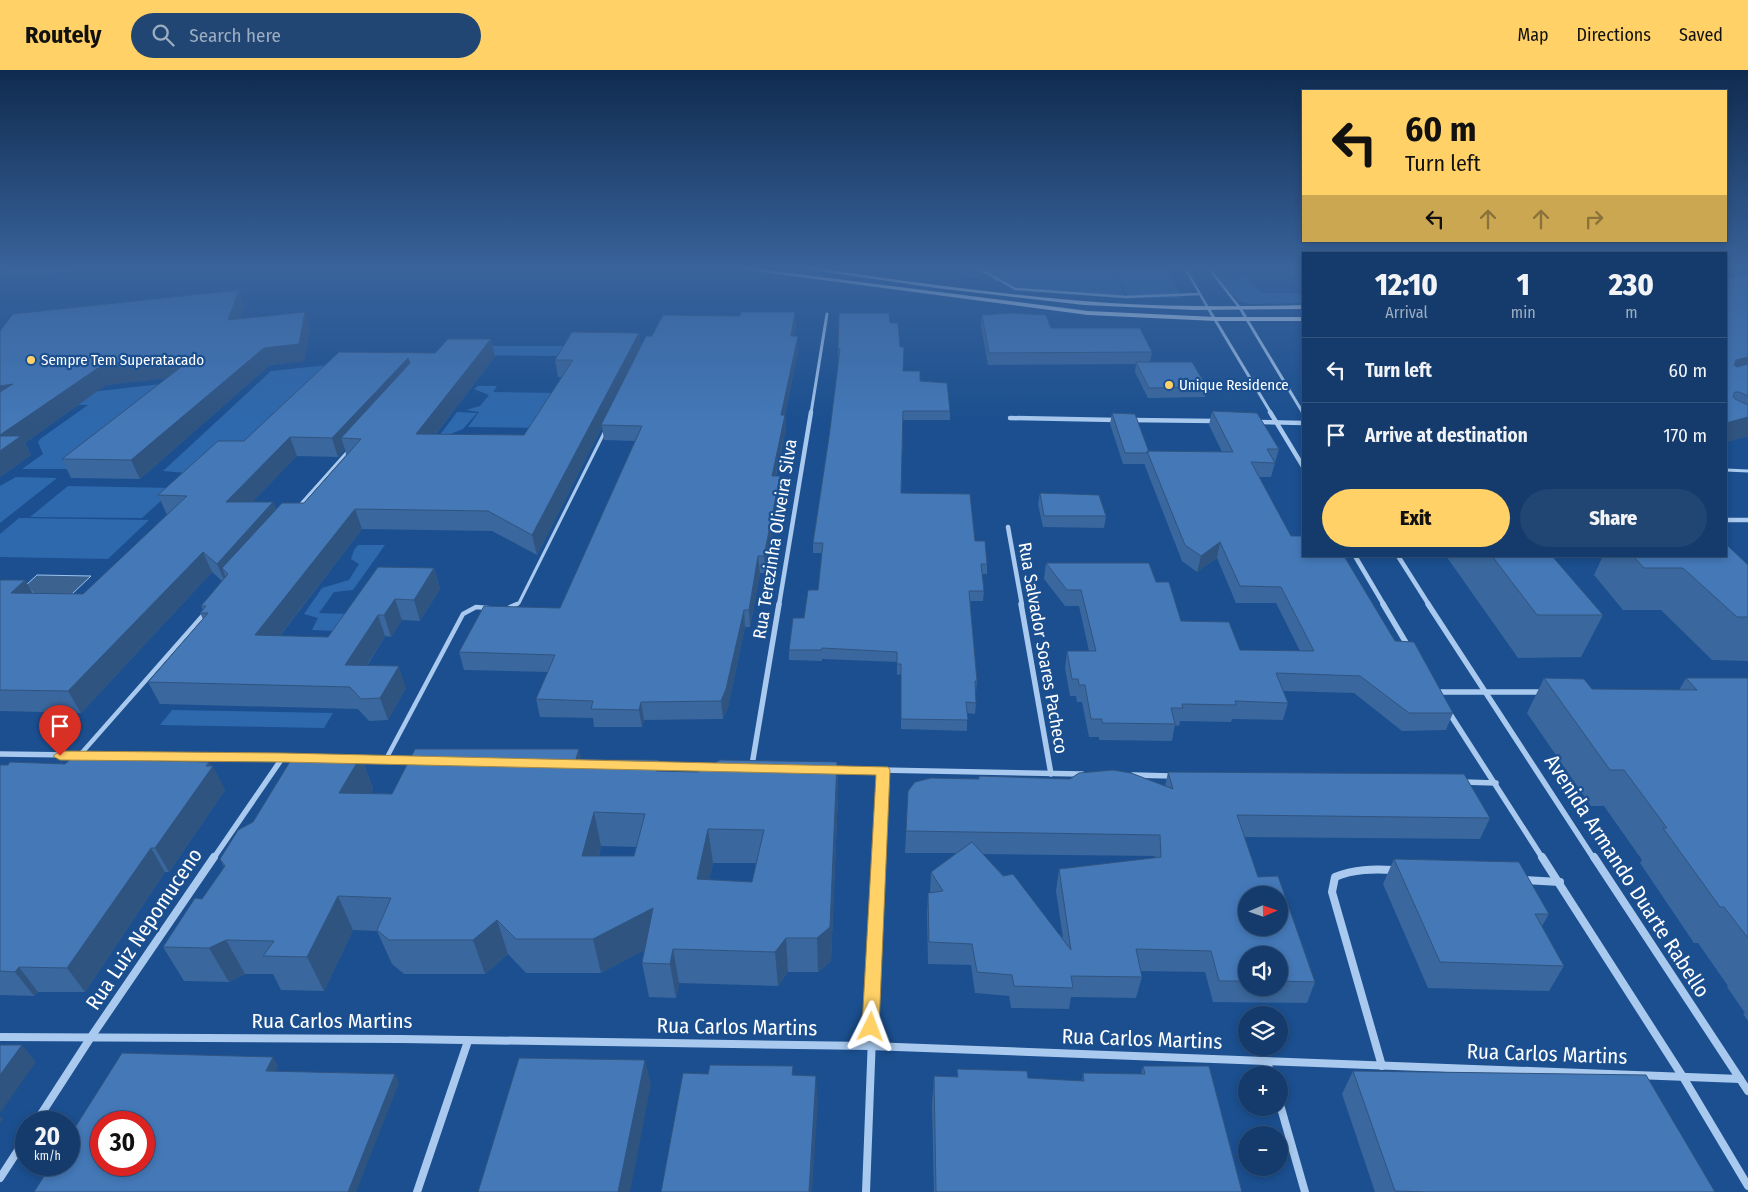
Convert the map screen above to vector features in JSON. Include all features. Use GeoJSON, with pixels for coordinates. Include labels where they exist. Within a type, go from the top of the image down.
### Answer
{"type":"FeatureCollection","features":[{"type":"Feature","properties":{"kind":"main road"},"geometry":{"type":"LineString","coordinates":[[1202,318],[1283,318]]}},
{"type":"Feature","properties":{"kind":"street","name":"Rua Terezinha Oliveira Silva"},"geometry":{"type":"LineString","coordinates":[[751,768],[826,318]]}},
{"type":"Feature","properties":{"kind":"street"},"geometry":{"type":"LineString","coordinates":[[1216,319],[1302,464]]}},
{"type":"Feature","properties":{"kind":"street"},"geometry":{"type":"LineString","coordinates":[[1246,319],[1302,411]]}},
{"type":"Feature","properties":{"kind":"street"},"geometry":{"type":"LineString","coordinates":[[1010,418],[1120,420]]}},
{"type":"Feature","properties":{"kind":"street"},"geometry":{"type":"LineString","coordinates":[[1130,420],[1224,422]]}},
{"type":"Feature","properties":{"kind":"street"},"geometry":{"type":"LineString","coordinates":[[1251,422],[1302,423]]}},
{"type":"Feature","properties":{"kind":"street"},"geometry":{"type":"LineString","coordinates":[[1727,520],[1748,520]]}},
{"type":"Feature","properties":{"kind":"street","name":"Rua Salvador Soares Pacheco"},"geometry":{"type":"LineString","coordinates":[[1008,527],[1051,774]]}},
{"type":"Feature","properties":{"kind":"street"},"geometry":{"type":"LineString","coordinates":[[1356,557],[1411,650]]}},
{"type":"Feature","properties":{"kind":"street","name":"Avenida Armando Duarte Rabello"},"geometry":{"type":"LineString","coordinates":[[1399,557],[1484,692],[1748,1091]]}},
{"type":"Feature","properties":{"kind":"street"},"geometry":{"type":"LineString","coordinates":[[1431,684],[1560,882],[1748,1186]]}},
{"type":"Feature","properties":{"kind":"street"},"geometry":{"type":"LineString","coordinates":[[1436,692],[1553,692]]}},
{"type":"Feature","properties":{"kind":"street"},"geometry":{"type":"LineString","coordinates":[[0,754],[311,758]]}},
{"type":"Feature","properties":{"kind":"street","name":"Rua Luiz Nepomuceno"},"geometry":{"type":"LineString","coordinates":[[43,1111],[91,1037],[283,757]]}},
{"type":"Feature","properties":{"kind":"street"},"geometry":{"type":"LineString","coordinates":[[348,760],[424,762]]}},
{"type":"Feature","properties":{"kind":"street"},"geometry":{"type":"LineString","coordinates":[[652,766],[721,767]]}},
{"type":"Feature","properties":{"kind":"street"},"geometry":{"type":"LineString","coordinates":[[741,768],[761,768]]}},
{"type":"Feature","properties":{"kind":"street"},"geometry":{"type":"LineString","coordinates":[[827,769],[1090,775]]}},
{"type":"Feature","properties":{"kind":"street"},"geometry":{"type":"LineString","coordinates":[[866,1192],[870,1046],[883,770]]}},
{"type":"Feature","properties":{"kind":"street"},"geometry":{"type":"LineString","coordinates":[[1130,775],[1180,776]]}},
{"type":"Feature","properties":{"kind":"street"},"geometry":{"type":"LineString","coordinates":[[1457,782],[1496,783]]}},
{"type":"Feature","properties":{"kind":"street"},"geometry":{"type":"LineString","coordinates":[[1382,1066],[1332,892],[1335,877],[1346,872],[1366,868],[1405,871]]}},
{"type":"Feature","properties":{"kind":"street"},"geometry":{"type":"LineString","coordinates":[[1511,879],[1560,882]]}},
{"type":"Feature","properties":{"kind":"street","name":"Rua Carlos Martins"},"geometry":{"type":"LineString","coordinates":[[0,1037],[870,1046],[1740,1079]]}},
{"type":"Feature","properties":{"kind":"street"},"geometry":{"type":"LineString","coordinates":[[417,1192],[468,1041]]}},
{"type":"Feature","properties":{"kind":"street"},"geometry":{"type":"LineString","coordinates":[[1267,1062],[1268,1066]]}},
{"type":"Feature","properties":{"kind":"street"},"geometry":{"type":"LineString","coordinates":[[1283,1116],[1305,1192]]}},
{"type":"Feature","properties":{"kind":"street"},"geometry":{"type":"LineString","coordinates":[[0,1178],[15,1155]]}},
{"type":"Feature","properties":{"kind":"lane"},"geometry":{"type":"LineString","coordinates":[[505,608],[519,603],[606,427]]}},
{"type":"Feature","properties":{"kind":"lane"},"geometry":{"type":"LineString","coordinates":[[294,511],[353,444]]}},
{"type":"Feature","properties":{"kind":"lane"},"geometry":{"type":"LineString","coordinates":[[1727,470],[1748,470]]}},
{"type":"Feature","properties":{"kind":"lane"},"geometry":{"type":"LineString","coordinates":[[385,761],[463,614],[476,607],[495,608]]}},
{"type":"Feature","properties":{"kind":"lane"},"geometry":{"type":"LineString","coordinates":[[79,756],[210,608]]}},
{"type":"Feature","properties":{"kind":"shaded area"},"geometry":{"type":"Polygon","coordinates":[[[461,346],[587,346],[567,356],[453,355],[461,346]]]}},
{"type":"Feature","properties":{"kind":"shaded area"},"geometry":{"type":"Polygon","coordinates":[[[337,364],[256,445],[197,474],[163,471],[271,371],[337,364]]]}},
{"type":"Feature","properties":{"kind":"shaded area"},"geometry":{"type":"Polygon","coordinates":[[[179,382],[70,469],[22,469],[43,454],[38,442],[40,439],[88,405],[22,404],[29,399],[179,382]]]}},
{"type":"Feature","properties":{"kind":"shaded area"},"geometry":{"type":"Polygon","coordinates":[[[478,386],[497,386],[493,392],[557,393],[536,428],[468,427],[479,412],[466,410],[480,406],[489,395],[474,389],[478,386]]]}},
{"type":"Feature","properties":{"kind":"shaded area"},"geometry":{"type":"Polygon","coordinates":[[[457,412],[477,413],[463,429],[436,440],[457,412]]]}},
{"type":"Feature","properties":{"kind":"shaded area"},"geometry":{"type":"Polygon","coordinates":[[[16,477],[57,478],[0,523],[0,486],[16,477]]]}},
{"type":"Feature","properties":{"kind":"shaded area"},"geometry":{"type":"Polygon","coordinates":[[[68,486],[175,488],[142,518],[30,517],[68,486]]]}},
{"type":"Feature","properties":{"kind":"shaded area"},"geometry":{"type":"Polygon","coordinates":[[[19,518],[149,520],[108,559],[0,557],[0,534],[19,518]]]}},
{"type":"Feature","properties":{"kind":"shaded area"},"geometry":{"type":"Polygon","coordinates":[[[358,545],[385,545],[353,590],[334,592],[319,613],[349,614],[336,631],[312,630],[318,618],[304,614],[322,588],[349,580],[359,564],[351,559],[358,545]]]}},
{"type":"Feature","properties":{"kind":"shaded area"},"geometry":{"type":"Polygon","coordinates":[[[37,575],[91,576],[71,595],[34,594],[26,585],[37,575]]]}},
{"type":"Feature","properties":{"kind":"shaded area"},"geometry":{"type":"Polygon","coordinates":[[[172,710],[333,713],[324,728],[160,725],[172,710]]]}},
{"type":"Feature","properties":{"kind":"building"},"geometry":{"type":"Polygon","coordinates":[[[10,318],[229,318],[228,320],[304,318],[299,344],[264,348],[131,460],[62,459],[194,357],[98,368],[0,435],[0,392],[13,384],[0,386],[0,331],[10,318]]]}},
{"type":"Feature","properties":{"kind":"building"},"geometry":{"type":"Polygon","coordinates":[[[661,318],[794,318],[791,336],[798,336],[781,415],[785,415],[772,476],[780,476],[764,556],[758,556],[749,610],[744,610],[726,689],[721,701],[641,702],[639,710],[591,709],[593,701],[536,699],[555,655],[459,652],[484,606],[560,608],[642,426],[601,425],[646,336],[652,336],[661,318]]]}},
{"type":"Feature","properties":{"kind":"building"},"geometry":{"type":"Polygon","coordinates":[[[839,318],[890,318],[890,323],[898,323],[900,347],[904,347],[903,371],[920,371],[920,381],[947,383],[950,411],[903,411],[901,493],[970,494],[975,541],[985,541],[987,564],[981,564],[984,591],[969,591],[977,681],[975,681],[976,703],[966,702],[968,720],[901,719],[901,664],[897,664],[897,652],[822,648],[821,650],[789,650],[793,618],[804,618],[808,590],[818,590],[823,543],[813,543],[829,437],[840,349],[838,349],[839,318]]]}},
{"type":"Feature","properties":{"kind":"building"},"geometry":{"type":"Polygon","coordinates":[[[983,318],[1047,318],[1051,328],[1140,328],[1152,352],[989,353],[983,318]]]}},
{"type":"Feature","properties":{"kind":"building"},"geometry":{"type":"Polygon","coordinates":[[[1727,318],[1748,318],[1748,357],[1736,360],[1734,365],[1737,367],[1748,364],[1748,396],[1735,392],[1733,396],[1735,399],[1748,405],[1748,417],[1727,423],[1727,318]]]}},
{"type":"Feature","properties":{"kind":"building"},"geometry":{"type":"Polygon","coordinates":[[[572,332],[639,333],[532,535],[488,511],[355,509],[255,635],[328,637],[378,567],[434,568],[414,600],[395,599],[384,615],[378,615],[345,665],[399,666],[380,698],[361,699],[350,687],[148,682],[208,613],[200,613],[206,606],[201,606],[228,574],[222,568],[282,503],[304,503],[361,439],[341,438],[410,363],[408,358],[332,438],[290,437],[226,502],[273,502],[217,564],[203,552],[68,691],[0,690],[0,580],[25,580],[11,593],[83,594],[187,496],[158,495],[218,441],[244,441],[339,352],[435,353],[448,339],[491,339],[416,434],[524,435],[573,360],[555,360],[572,332]]]}},
{"type":"Feature","properties":{"kind":"building"},"geometry":{"type":"Polygon","coordinates":[[[1136,362],[1192,362],[1207,387],[1149,388],[1136,362]]]}},
{"type":"Feature","properties":{"kind":"building"},"geometry":{"type":"Polygon","coordinates":[[[1212,411],[1257,413],[1279,449],[1267,449],[1275,463],[1251,462],[1291,536],[1302,536],[1302,557],[1345,557],[1395,641],[1414,642],[1453,713],[1409,713],[1360,676],[1276,673],[1288,703],[1235,701],[1236,705],[1182,704],[1183,708],[1171,708],[1175,724],[1102,723],[1102,719],[1091,719],[1085,685],[1079,685],[1078,679],[1072,679],[1067,651],[1096,651],[1081,590],[1067,590],[1046,563],[1149,563],[1156,582],[1169,582],[1181,621],[1229,622],[1240,650],[1314,651],[1281,587],[1240,586],[1220,542],[1201,556],[1185,545],[1147,451],[1233,452],[1212,411]]]}},
{"type":"Feature","properties":{"kind":"building"},"geometry":{"type":"Polygon","coordinates":[[[1112,413],[1135,414],[1149,452],[1125,453],[1112,413]]]}},
{"type":"Feature","properties":{"kind":"building"},"geometry":{"type":"Polygon","coordinates":[[[0,436],[21,436],[0,451],[0,436]]]}},
{"type":"Feature","properties":{"kind":"building"},"geometry":{"type":"Polygon","coordinates":[[[1040,493],[1099,495],[1106,516],[1044,516],[1040,493]]]}},
{"type":"Feature","properties":{"kind":"building"},"geometry":{"type":"Polygon","coordinates":[[[1727,545],[1748,565],[1748,617],[1737,617],[1683,568],[1644,568],[1634,557],[1727,557],[1727,545]]]}},
{"type":"Feature","properties":{"kind":"building"},"geometry":{"type":"Polygon","coordinates":[[[1493,557],[1553,557],[1603,615],[1537,615],[1493,557]]]}},
{"type":"Feature","properties":{"kind":"building"},"geometry":{"type":"Polygon","coordinates":[[[1544,678],[1584,679],[1592,689],[1697,690],[1686,678],[1748,678],[1748,938],[1724,907],[1720,907],[1663,828],[1667,828],[1624,770],[1610,770],[1544,678]]]}},
{"type":"Feature","properties":{"kind":"building"},"geometry":{"type":"Polygon","coordinates":[[[415,749],[579,749],[576,759],[659,760],[656,771],[698,772],[720,760],[837,762],[830,927],[817,938],[786,938],[775,952],[673,949],[670,964],[642,963],[653,908],[593,939],[516,939],[497,920],[473,940],[389,940],[377,930],[391,898],[338,896],[307,957],[263,956],[274,941],[226,940],[209,948],[163,947],[195,898],[202,899],[225,866],[220,859],[238,830],[253,822],[294,755],[361,756],[339,793],[392,794],[415,749]],[[594,812],[582,856],[634,856],[645,814],[594,812]],[[708,829],[697,879],[752,882],[764,830],[708,829]]]}},
{"type":"Feature","properties":{"kind":"building"},"geometry":{"type":"Polygon","coordinates":[[[71,759],[209,762],[206,766],[213,766],[155,848],[151,848],[67,968],[19,967],[15,972],[0,971],[0,765],[8,765],[10,762],[65,764],[71,759]]]}},
{"type":"Feature","properties":{"kind":"building"},"geometry":{"type":"Polygon","coordinates":[[[1113,770],[1131,773],[1173,789],[1168,772],[1464,774],[1490,818],[1237,815],[1258,877],[1278,876],[1281,886],[1238,886],[1238,936],[1288,936],[1288,905],[1315,982],[1288,981],[1288,946],[1238,946],[1238,981],[1219,981],[1211,951],[1136,949],[1142,977],[1071,976],[1073,988],[1014,986],[1012,975],[977,972],[972,944],[929,942],[928,893],[943,891],[931,872],[972,842],[1003,876],[1013,874],[1071,950],[1059,869],[1161,857],[1160,835],[906,831],[908,791],[915,782],[931,778],[979,779],[979,776],[1070,779],[1079,773],[1113,770]]]}},
{"type":"Feature","properties":{"kind":"building"},"geometry":{"type":"Polygon","coordinates":[[[1394,859],[1519,862],[1549,914],[1535,914],[1564,966],[1440,962],[1394,859]]]}},
{"type":"Feature","properties":{"kind":"building"},"geometry":{"type":"Polygon","coordinates":[[[0,1045],[22,1045],[0,1075],[0,1045]]]}},
{"type":"Feature","properties":{"kind":"building"},"geometry":{"type":"Polygon","coordinates":[[[122,1053],[273,1057],[266,1071],[395,1074],[348,1192],[34,1192],[44,1176],[80,1176],[80,1120],[122,1053]]]}},
{"type":"Feature","properties":{"kind":"building"},"geometry":{"type":"Polygon","coordinates":[[[519,1058],[645,1060],[618,1192],[478,1192],[519,1058]]]}},
{"type":"Feature","properties":{"kind":"building"},"geometry":{"type":"Polygon","coordinates":[[[710,1065],[793,1066],[792,1075],[816,1076],[809,1192],[661,1192],[683,1073],[708,1074],[710,1065]]]}},
{"type":"Feature","properties":{"kind":"building"},"geometry":{"type":"Polygon","coordinates":[[[1143,1066],[1209,1066],[1242,1192],[936,1192],[934,1076],[958,1077],[957,1069],[1027,1071],[1028,1078],[1084,1081],[1083,1073],[1145,1074],[1143,1066]]]}},
{"type":"Feature","properties":{"kind":"building"},"geometry":{"type":"Polygon","coordinates":[[[1353,1071],[1646,1075],[1715,1192],[1395,1191],[1353,1071]]]}},
{"type":"Feature","properties":{"kind":"place","name":"Sempre Tem Superatacado"},"geometry":{"type":"Point","coordinates":[31,360]}},
{"type":"Feature","properties":{"kind":"place","name":"Unique Residence"},"geometry":{"type":"Point","coordinates":[1169,385]}},
{"type":"Feature","properties":{"kind":"route"},"geometry":{"type":"LineString","coordinates":[[60,756],[283,757],[385,761],[883,770],[871,1027]]}}]}
